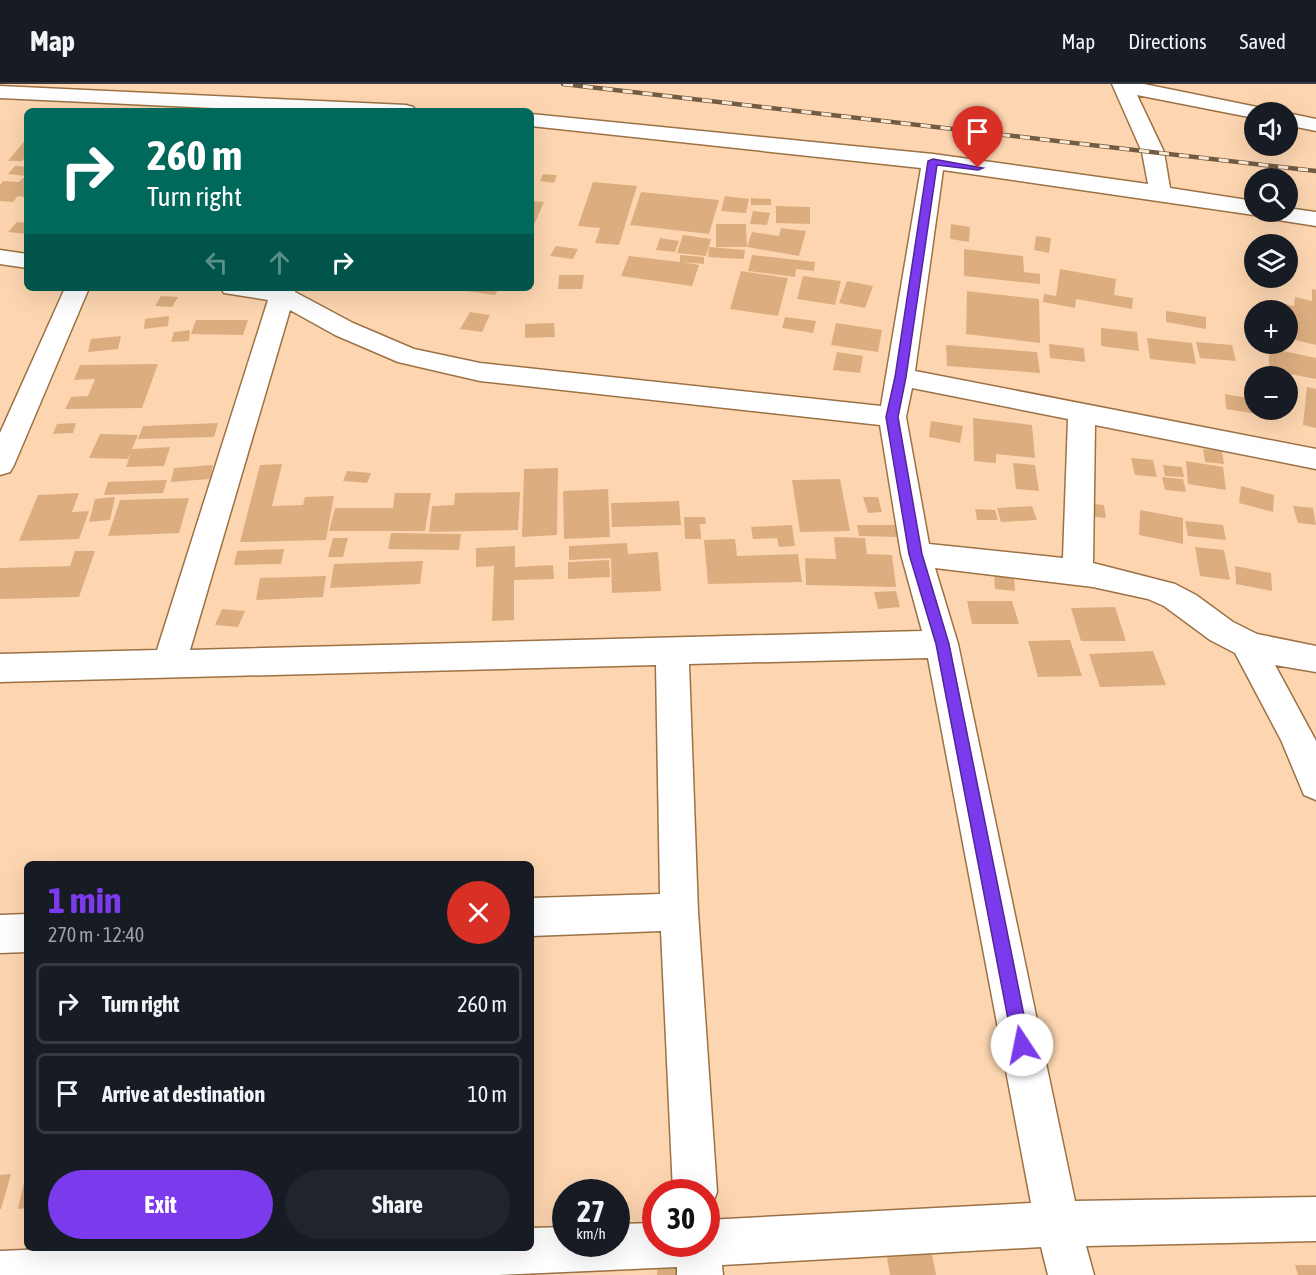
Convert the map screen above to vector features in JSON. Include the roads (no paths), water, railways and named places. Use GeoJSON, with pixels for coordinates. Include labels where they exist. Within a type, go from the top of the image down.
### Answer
{"type":"FeatureCollection","features":[{"type":"Feature","properties":{"kind":"street"},"geometry":{"type":"LineString","coordinates":[[1123,85],[1244,110]]}},
{"type":"Feature","properties":{"kind":"street"},"geometry":{"type":"LineString","coordinates":[[1123,85],[1153,152],[1160,192]]}},
{"type":"Feature","properties":{"kind":"street"},"geometry":{"type":"LineString","coordinates":[[0,92],[340,108]]}},
{"type":"Feature","properties":{"kind":"street"},"geometry":{"type":"LineString","coordinates":[[534,120],[933,161],[1160,192],[1244,206]]}},
{"type":"Feature","properties":{"kind":"street"},"geometry":{"type":"LineString","coordinates":[[1298,121],[1316,125]]}},
{"type":"Feature","properties":{"kind":"street"},"geometry":{"type":"LineString","coordinates":[[933,161],[901,377],[892,417],[916,554],[942,644],[1057,1224],[1071,1275]]}},
{"type":"Feature","properties":{"kind":"street"},"geometry":{"type":"LineString","coordinates":[[1298,216],[1316,219]]}},
{"type":"Feature","properties":{"kind":"street"},"geometry":{"type":"LineString","coordinates":[[0,257],[24,261]]}},
{"type":"Feature","properties":{"kind":"street"},"geometry":{"type":"LineString","coordinates":[[0,465],[76,291]]}},
{"type":"Feature","properties":{"kind":"street"},"geometry":{"type":"LineString","coordinates":[[170,662],[282,291],[344,329],[407,356],[480,372],[892,417]]}},
{"type":"Feature","properties":{"kind":"street"},"geometry":{"type":"LineString","coordinates":[[901,377],[1316,459]]}},
{"type":"Feature","properties":{"kind":"street"},"geometry":{"type":"LineString","coordinates":[[1077,572],[1082,413]]}},
{"type":"Feature","properties":{"kind":"street"},"geometry":{"type":"LineString","coordinates":[[916,554],[1077,572],[1152,588],[1199,611],[1219,629],[1247,644],[1269,651],[1316,659]]}},
{"type":"Feature","properties":{"kind":"street"},"geometry":{"type":"LineString","coordinates":[[0,668],[942,644]]}},
{"type":"Feature","properties":{"kind":"street"},"geometry":{"type":"LineString","coordinates":[[1247,644],[1297,736],[1316,784]]}},
{"type":"Feature","properties":{"kind":"street"},"geometry":{"type":"LineString","coordinates":[[672,650],[679,912],[694,1179]]}},
{"type":"Feature","properties":{"kind":"street"},"geometry":{"type":"LineString","coordinates":[[534,917],[679,912]]}},
{"type":"Feature","properties":{"kind":"street"},"geometry":{"type":"LineString","coordinates":[[0,934],[24,933]]}},
{"type":"Feature","properties":{"kind":"street"},"geometry":{"type":"LineString","coordinates":[[720,1242],[1057,1224],[1316,1219]]}},
{"type":"Feature","properties":{"kind":"street"},"geometry":{"type":"LineString","coordinates":[[534,1251],[642,1246]]}},
{"type":"Feature","properties":{"kind":"street"},"geometry":{"type":"LineString","coordinates":[[0,1274],[527,1251]]}},
{"type":"Feature","properties":{"kind":"street"},"geometry":{"type":"LineString","coordinates":[[699,1257],[700,1275]]}},
{"type":"Feature","properties":{"kind":"railway"},"geometry":{"type":"LineString","coordinates":[[563,84],[1316,171]]}}]}
